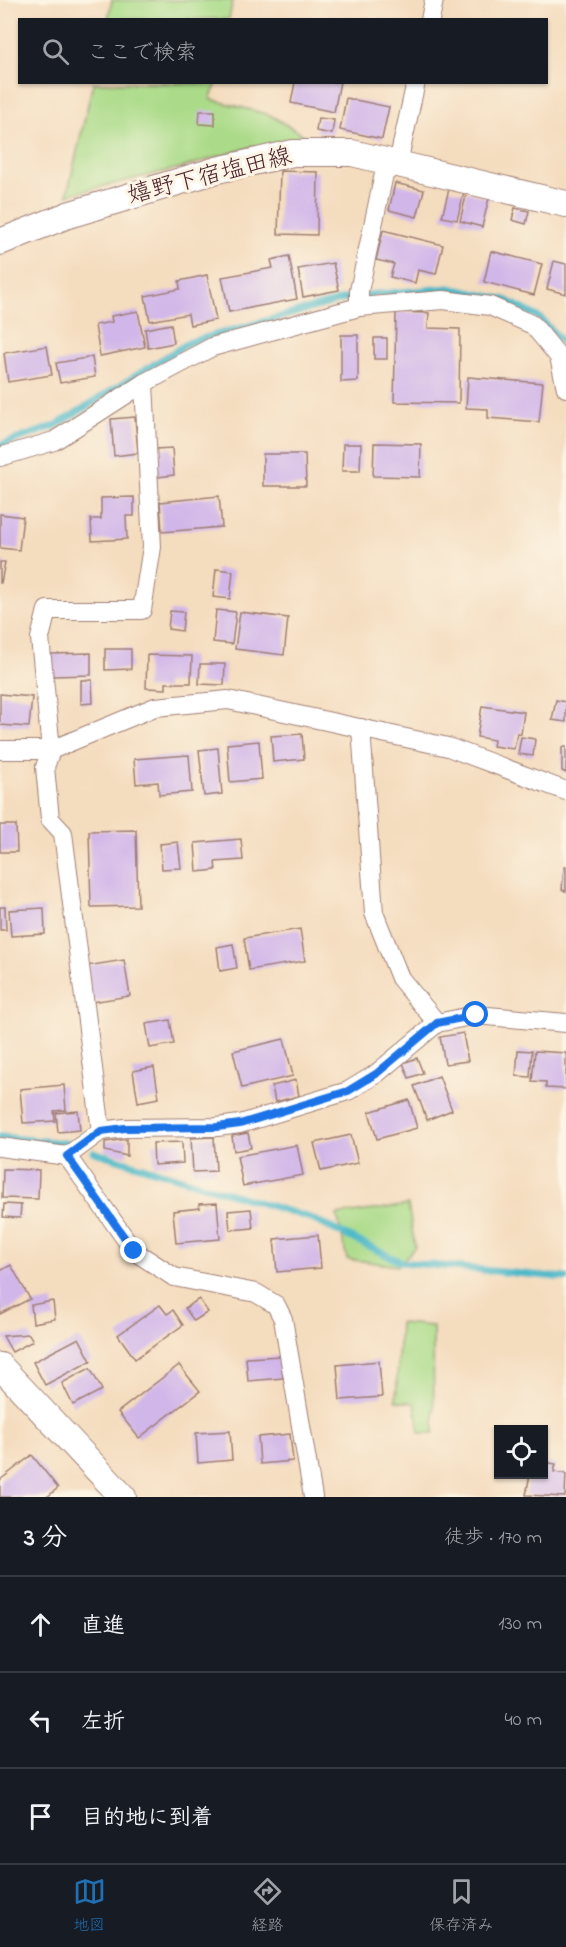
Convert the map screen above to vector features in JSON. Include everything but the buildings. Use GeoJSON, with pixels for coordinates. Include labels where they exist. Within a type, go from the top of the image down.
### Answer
{"type":"FeatureCollection","features":[{"type":"Feature","properties":{"kind":"main road","name":"嬉野下宿塩田線"},"geometry":{"type":"LineString","coordinates":[[0,242],[68,215],[206,173],[293,153],[352,153],[566,204]]}},
{"type":"Feature","properties":{"kind":"main road"},"geometry":{"type":"LineString","coordinates":[[0,1366],[123,1497]]}},
{"type":"Feature","properties":{"kind":"street"},"geometry":{"type":"LineString","coordinates":[[430,18],[434,0]]}},
{"type":"Feature","properties":{"kind":"street"},"geometry":{"type":"LineString","coordinates":[[359,299],[384,174],[398,163],[416,84]]}},
{"type":"Feature","properties":{"kind":"street"},"geometry":{"type":"LineString","coordinates":[[0,457],[54,441],[144,383],[212,347],[359,299],[443,300],[490,306],[533,325],[559,357],[566,388]]}},
{"type":"Feature","properties":{"kind":"street"},"geometry":{"type":"LineString","coordinates":[[101,1131],[63,833],[50,819],[45,766],[51,750],[40,638],[47,610],[142,610],[152,547],[144,383]]}},
{"type":"Feature","properties":{"kind":"street"},"geometry":{"type":"LineString","coordinates":[[0,750],[51,750],[154,707],[228,700],[448,747],[566,790]]}},
{"type":"Feature","properties":{"kind":"street"},"geometry":{"type":"LineString","coordinates":[[361,728],[374,913],[400,978],[437,1023]]}},
{"type":"Feature","properties":{"kind":"street"},"geometry":{"type":"LineString","coordinates":[[0,1147],[67,1156],[101,1131],[125,1128],[217,1127],[240,1124],[348,1091],[376,1074],[437,1023],[476,1015],[566,1023]]}},
{"type":"Feature","properties":{"kind":"street"},"geometry":{"type":"LineString","coordinates":[[67,1156],[134,1251],[174,1277],[256,1293],[276,1305],[283,1319],[313,1497]]}},
{"type":"Feature","properties":{"kind":"green space"},"geometry":{"type":"Polygon","coordinates":[[[112,0],[233,0],[229,18],[108,18],[112,0]]]}},
{"type":"Feature","properties":{"kind":"green space"},"geometry":{"type":"Polygon","coordinates":[[[93,84],[217,84],[210,99],[270,115],[322,146],[248,148],[180,168],[67,195],[93,84]]]}},
{"type":"Feature","properties":{"kind":"green space"},"geometry":{"type":"Polygon","coordinates":[[[408,1205],[415,1247],[398,1266],[347,1259],[337,1215],[408,1205]]]}},
{"type":"Feature","properties":{"kind":"green space"},"geometry":{"type":"Polygon","coordinates":[[[400,1323],[433,1326],[434,1433],[419,1433],[415,1403],[396,1401],[400,1323]]]}},
{"type":"Feature","properties":{"kind":"waterway"},"geometry":{"type":"LineString","coordinates":[[0,445],[55,426],[190,342],[355,296],[449,288],[506,300],[540,318],[566,346]]}},
{"type":"Feature","properties":{"kind":"waterway"},"geometry":{"type":"LineString","coordinates":[[0,1137],[66,1143]]}},
{"type":"Feature","properties":{"kind":"waterway"},"geometry":{"type":"LineString","coordinates":[[94,1152],[310,1218],[401,1262],[566,1278]]}},
{"type":"Feature","properties":{"kind":"route"},"geometry":{"type":"LineString","coordinates":[[134,1251],[67,1156],[101,1131],[125,1128],[217,1127],[240,1124],[348,1091],[376,1074],[437,1023],[476,1015]]}}]}
